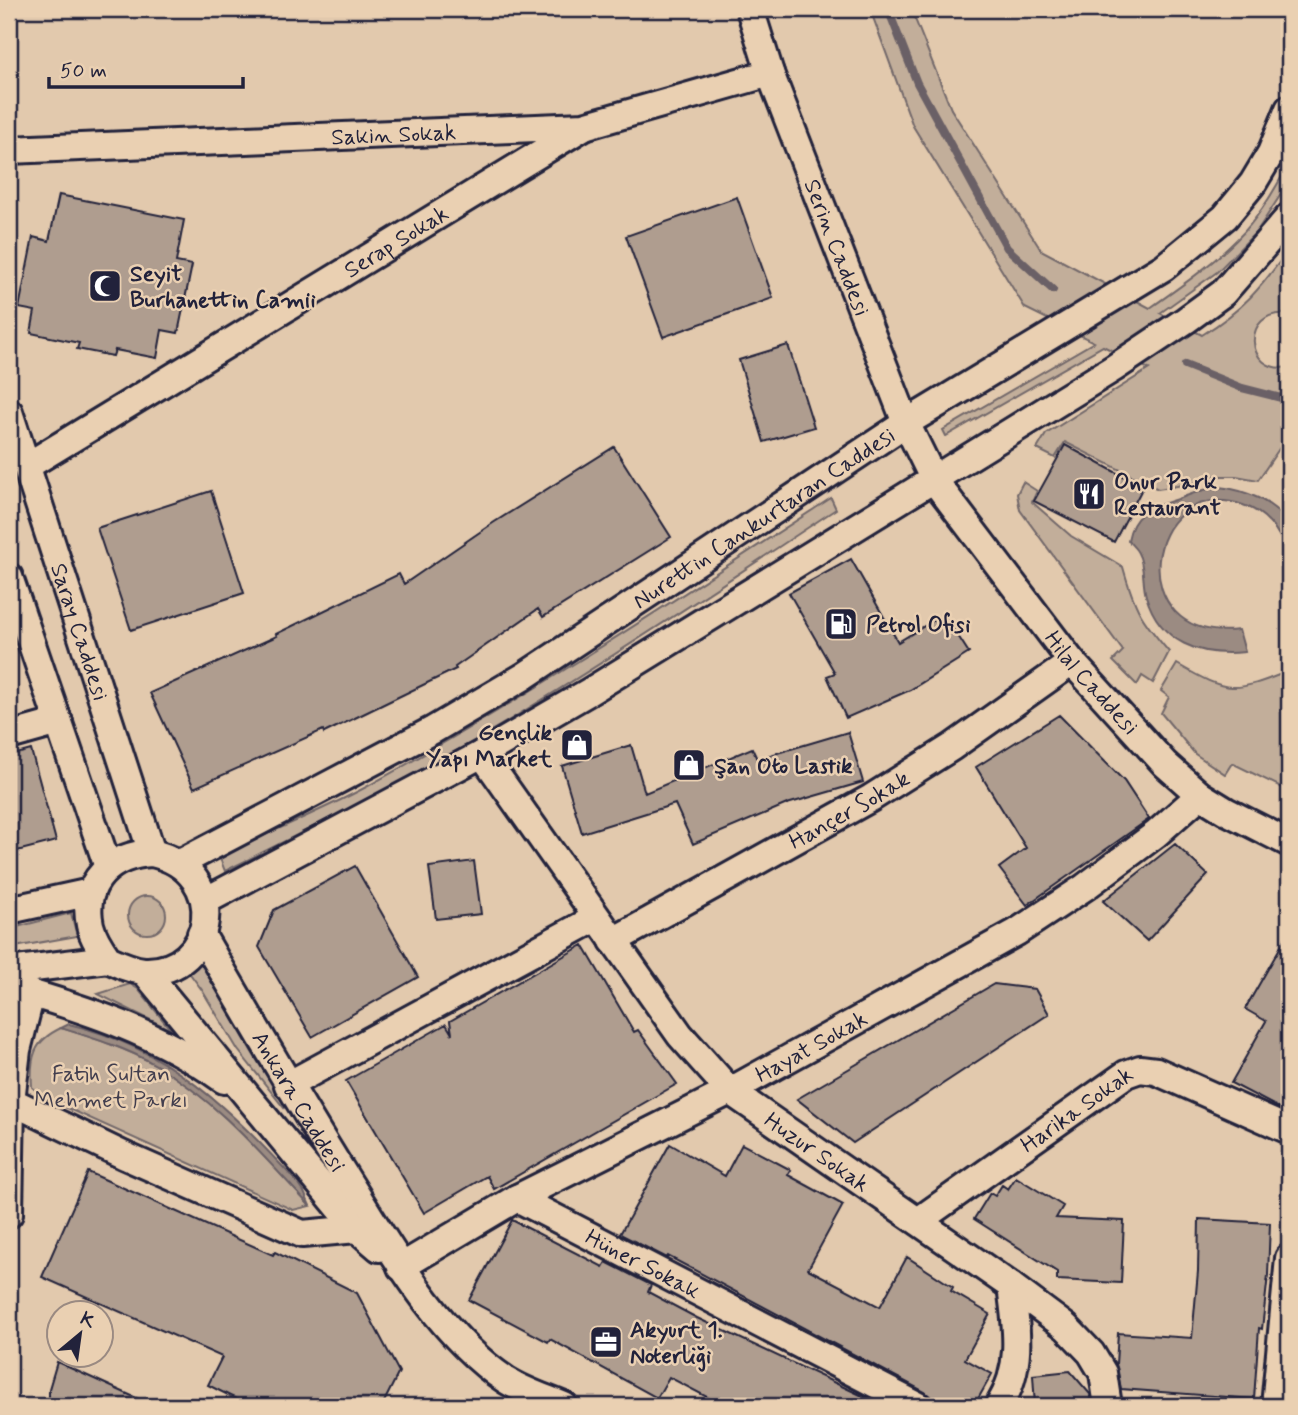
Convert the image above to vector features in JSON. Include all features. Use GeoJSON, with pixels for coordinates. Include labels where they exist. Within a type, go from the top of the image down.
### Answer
{"type":"FeatureCollection","features":[{"type":"Feature","properties":{"kind":"street","name":"Serin Caddesi"},"geometry":{"type":"LineString","coordinates":[[750,9],[770,73],[906,424],[934,480]]}},
{"type":"Feature","properties":{"kind":"street","name":"Sakin Sokak"},"geometry":{"type":"LineString","coordinates":[[9,150],[584,126],[770,73]]}},
{"type":"Feature","properties":{"kind":"street","name":"Nurettin Cankurtaran Caddesi"},"geometry":{"type":"LineString","coordinates":[[180,863],[433,730],[523,677],[906,424],[1129,289],[1194,244],[1225,217],[1253,183],[1271,153],[1289,109]]}},
{"type":"Feature","properties":{"kind":"street","name":"Serap Sokak"},"geometry":{"type":"LineString","coordinates":[[27,466],[584,126]]}},
{"type":"Feature","properties":{"kind":"street"},"geometry":{"type":"LineString","coordinates":[[205,901],[482,754],[587,693],[1114,368],[1223,293],[1289,217]]}},
{"type":"Feature","properties":{"kind":"street","name":"Saray Caddesi"},"geometry":{"type":"LineString","coordinates":[[9,412],[152,853]]}},
{"type":"Feature","properties":{"kind":"street","name":"Hilal Caddesi"},"geometry":{"type":"LineString","coordinates":[[934,480],[1072,662],[1165,764],[1200,795],[1289,843]]}},
{"type":"Feature","properties":{"kind":"street"},"geometry":{"type":"LineString","coordinates":[[9,577],[108,867]]}},
{"type":"Feature","properties":{"kind":"street","name":"Hançer Sokak"},"geometry":{"type":"LineString","coordinates":[[613,940],[872,798],[952,747],[1072,662]]}},
{"type":"Feature","properties":{"kind":"street"},"geometry":{"type":"LineString","coordinates":[[9,736],[59,722]]}},
{"type":"Feature","properties":{"kind":"street","name":"Huzur Sokak"},"geometry":{"type":"LineString","coordinates":[[482,754],[680,1035],[730,1091],[1066,1327],[1091,1353],[1103,1373],[1108,1406]]}},
{"type":"Feature","properties":{"kind":"street","name":"Hayat Sokak"},"geometry":{"type":"LineString","coordinates":[[401,1267],[517,1199],[730,1091],[1017,932],[1085,887],[1156,834],[1200,795]]}},
{"type":"Feature","properties":{"kind":"street"},"geometry":{"type":"LineString","coordinates":[[9,971],[108,959],[144,971],[168,967],[181,959],[192,950],[206,917],[205,901],[200,887],[192,874],[180,863],[167,856],[136,854],[121,858],[98,878],[88,910],[90,928],[108,959]]}},
{"type":"Feature","properties":{"kind":"street"},"geometry":{"type":"LineString","coordinates":[[9,910],[92,892]]}},
{"type":"Feature","properties":{"kind":"street"},"geometry":{"type":"LineString","coordinates":[[288,1085],[596,918]]}},
{"type":"Feature","properties":{"kind":"street","name":"Ankara Caddesi"},"geometry":{"type":"LineString","coordinates":[[201,934],[288,1085],[401,1267],[444,1322],[478,1357],[507,1381],[564,1406]]}},
{"type":"Feature","properties":{"kind":"street","name":"Ankara Caddesi"},"geometry":{"type":"LineString","coordinates":[[144,971],[357,1229],[401,1267]]}},
{"type":"Feature","properties":{"kind":"street"},"geometry":{"type":"LineString","coordinates":[[9,1214],[11,1101],[20,990]]}},
{"type":"Feature","properties":{"kind":"street","name":"Ankara Caddesi"},"geometry":{"type":"LineString","coordinates":[[20,990],[116,1020],[157,1039],[203,1065],[254,1102]]}},
{"type":"Feature","properties":{"kind":"street","name":"Harika Sokak"},"geometry":{"type":"LineString","coordinates":[[918,1221],[1126,1074],[1140,1069],[1167,1075],[1289,1130]]}},
{"type":"Feature","properties":{"kind":"street"},"geometry":{"type":"LineString","coordinates":[[11,1101],[123,1155],[302,1234],[357,1229]]}},
{"type":"Feature","properties":{"kind":"street","name":"Hüner Sokak"},"geometry":{"type":"LineString","coordinates":[[517,1199],[918,1406]]}},
{"type":"Feature","properties":{"kind":"street"},"geometry":{"type":"LineString","coordinates":[[1275,1406],[1289,1258]]}},
{"type":"Feature","properties":{"kind":"street"},"geometry":{"type":"LineString","coordinates":[[999,1406],[1010,1388],[1016,1363],[1017,1326],[1011,1286]]}},
{"type":"Feature","properties":{"kind":"green space"},"geometry":{"type":"Polygon","coordinates":[[[870,9],[911,9],[951,109],[1041,250],[1150,308],[1211,263],[1244,232],[1263,208],[1289,164],[1289,182],[1257,231],[1217,272],[1160,313],[1202,335],[1250,297],[1289,249],[1289,309],[1287,314],[1272,315],[1262,321],[1254,342],[1256,352],[1263,361],[1274,367],[1289,367],[1289,434],[1258,480],[1213,476],[1190,484],[1158,489],[1065,442],[1055,458],[1037,449],[1046,434],[1149,369],[1103,346],[946,436],[943,430],[1094,342],[1025,308],[913,126],[870,9]]]}},
{"type":"Feature","properties":{"kind":"green space"},"geometry":{"type":"Polygon","coordinates":[[[1023,482],[1037,491],[1032,502],[1071,536],[1123,567],[1140,613],[1169,652],[1153,683],[1142,676],[1137,685],[1113,661],[1123,651],[1020,510],[1017,494],[1023,482]]]}},
{"type":"Feature","properties":{"kind":"green space"},"geometry":{"type":"Polygon","coordinates":[[[831,498],[836,509],[511,719],[334,817],[225,871],[219,856],[350,795],[486,718],[831,498]]]}},
{"type":"Feature","properties":{"kind":"green space"},"geometry":{"type":"Polygon","coordinates":[[[1177,664],[1209,681],[1232,687],[1256,683],[1289,671],[1289,791],[1232,763],[1225,774],[1195,754],[1161,713],[1169,697],[1161,691],[1177,664]]]}},
{"type":"Feature","properties":{"kind":"green space"},"geometry":{"type":"Polygon","coordinates":[[[147,896],[161,901],[166,915],[161,929],[147,934],[133,929],[128,915],[133,901],[147,896]]]}},
{"type":"Feature","properties":{"kind":"green space"},"geometry":{"type":"Polygon","coordinates":[[[71,913],[77,936],[9,948],[9,929],[71,913]]]}},
{"type":"Feature","properties":{"kind":"green space"},"geometry":{"type":"Polygon","coordinates":[[[201,955],[240,1032],[287,1105],[284,1108],[238,1050],[202,990],[182,963],[201,955]]]}},
{"type":"Feature","properties":{"kind":"green space"},"geometry":{"type":"Polygon","coordinates":[[[130,984],[138,989],[171,1030],[98,994],[130,984]]]}},
{"type":"Feature","properties":{"kind":"green space","name":"Fatih Sultan Mehmet Parkı"},"geometry":{"type":"Polygon","coordinates":[[[61,1028],[133,1053],[178,1079],[238,1130],[310,1206],[293,1210],[43,1097],[32,1087],[33,1059],[44,1039],[61,1028]]]}},
{"type":"Feature","properties":{"kind":"shaded area"},"geometry":{"type":"Polygon","coordinates":[[[1219,487],[1258,498],[1283,516],[1289,524],[1289,550],[1285,551],[1275,529],[1258,512],[1243,505],[1209,502],[1183,513],[1166,534],[1159,561],[1162,588],[1175,612],[1201,627],[1239,630],[1245,652],[1198,649],[1172,636],[1152,612],[1146,596],[1140,558],[1128,540],[1135,521],[1147,510],[1219,487]]]}},
{"type":"Feature","properties":{"kind":"shaded area"},"geometry":{"type":"Polygon","coordinates":[[[69,1024],[138,1049],[196,1085],[273,1156],[298,1183],[310,1206],[238,1130],[178,1079],[145,1059],[61,1028],[69,1024]]]}},
{"type":"Feature","properties":{"kind":"building","name":"Seyit Burhanettin Camii"},"geometry":{"type":"Polygon","coordinates":[[[59,195],[184,220],[176,262],[192,265],[178,333],[162,330],[157,358],[115,350],[113,356],[77,349],[79,343],[31,333],[35,311],[19,308],[33,237],[49,241],[59,195]]]}},
{"type":"Feature","properties":{"kind":"building"},"geometry":{"type":"Polygon","coordinates":[[[737,197],[773,298],[663,337],[626,236],[737,197]]]}},
{"type":"Feature","properties":{"kind":"building"},"geometry":{"type":"Polygon","coordinates":[[[788,345],[814,427],[764,442],[739,360],[788,345]]]}},
{"type":"Feature","properties":{"kind":"building","name":"Onur Park Restaurant"},"geometry":{"type":"Polygon","coordinates":[[[1065,445],[1143,487],[1114,542],[1034,501],[1065,445]]]}},
{"type":"Feature","properties":{"kind":"building"},"geometry":{"type":"Polygon","coordinates":[[[614,447],[671,537],[543,617],[538,609],[455,667],[456,669],[324,733],[323,730],[194,788],[150,693],[277,636],[276,634],[399,574],[404,584],[493,523],[614,447]]]}},
{"type":"Feature","properties":{"kind":"building"},"geometry":{"type":"Polygon","coordinates":[[[211,491],[244,593],[131,630],[97,528],[211,491]]]}},
{"type":"Feature","properties":{"kind":"building"},"geometry":{"type":"Polygon","coordinates":[[[851,559],[898,642],[944,614],[969,653],[910,690],[846,718],[827,676],[835,673],[789,593],[851,559]]]}},
{"type":"Feature","properties":{"kind":"building"},"geometry":{"type":"Polygon","coordinates":[[[1059,715],[1124,781],[1149,819],[1027,905],[999,868],[1026,848],[976,767],[1059,715]]]}},
{"type":"Feature","properties":{"kind":"building"},"geometry":{"type":"Polygon","coordinates":[[[848,732],[863,782],[787,804],[693,844],[675,804],[582,833],[562,766],[631,745],[645,793],[752,748],[757,759],[848,732]]]}},
{"type":"Feature","properties":{"kind":"building"},"geometry":{"type":"Polygon","coordinates":[[[31,750],[56,841],[9,853],[9,756],[31,750]]]}},
{"type":"Feature","properties":{"kind":"building"},"geometry":{"type":"Polygon","coordinates":[[[1175,844],[1208,875],[1147,941],[1103,901],[1175,844]]]}},
{"type":"Feature","properties":{"kind":"building"},"geometry":{"type":"Polygon","coordinates":[[[474,861],[481,914],[436,919],[429,867],[474,861]]]}},
{"type":"Feature","properties":{"kind":"building"},"geometry":{"type":"Polygon","coordinates":[[[355,866],[418,977],[312,1037],[259,947],[274,910],[355,866]]]}},
{"type":"Feature","properties":{"kind":"building"},"geometry":{"type":"Polygon","coordinates":[[[1289,932],[1289,1113],[1231,1083],[1266,1021],[1245,1009],[1289,932]]]}},
{"type":"Feature","properties":{"kind":"building"},"geometry":{"type":"Polygon","coordinates":[[[583,945],[634,1032],[638,1030],[677,1084],[494,1189],[487,1176],[424,1213],[346,1081],[446,1024],[452,1034],[450,1021],[583,945]]]}},
{"type":"Feature","properties":{"kind":"building"},"geometry":{"type":"Polygon","coordinates":[[[994,984],[1035,989],[1049,1014],[853,1143],[797,1099],[994,984]]]}},
{"type":"Feature","properties":{"kind":"building"},"geometry":{"type":"Polygon","coordinates":[[[670,1144],[725,1176],[742,1144],[791,1170],[788,1175],[843,1205],[808,1269],[880,1307],[907,1257],[953,1287],[951,1291],[990,1314],[965,1359],[992,1374],[974,1406],[934,1406],[932,1398],[925,1392],[668,1256],[667,1258],[620,1234],[670,1144]]]}},
{"type":"Feature","properties":{"kind":"building"},"geometry":{"type":"Polygon","coordinates":[[[88,1172],[273,1255],[275,1252],[357,1293],[399,1372],[382,1406],[250,1406],[208,1385],[222,1357],[116,1310],[116,1300],[94,1300],[42,1277],[88,1172]]]}},
{"type":"Feature","properties":{"kind":"building"},"geometry":{"type":"Polygon","coordinates":[[[1016,1177],[1063,1206],[1056,1218],[1124,1221],[1121,1283],[1057,1280],[1057,1272],[974,1219],[990,1193],[995,1196],[1002,1185],[1008,1189],[1016,1177]]]}},
{"type":"Feature","properties":{"kind":"building"},"geometry":{"type":"Polygon","coordinates":[[[1199,1219],[1270,1223],[1268,1275],[1262,1329],[1259,1328],[1254,1399],[1121,1389],[1116,1364],[1118,1333],[1192,1338],[1199,1219]]]}},
{"type":"Feature","properties":{"kind":"building"},"geometry":{"type":"Polygon","coordinates":[[[512,1220],[603,1267],[606,1262],[651,1285],[648,1292],[697,1318],[884,1406],[724,1406],[669,1377],[657,1398],[550,1339],[548,1342],[469,1300],[512,1220]]]}},
{"type":"Feature","properties":{"kind":"building"},"geometry":{"type":"Polygon","coordinates":[[[55,1370],[75,1370],[154,1406],[49,1406],[49,1389],[55,1370]]]}},
{"type":"Feature","properties":{"kind":"building"},"geometry":{"type":"Polygon","coordinates":[[[1070,1371],[1090,1394],[1092,1406],[1035,1406],[1033,1375],[1070,1371]]]}},
{"type":"Feature","properties":{"kind":"waterway"},"geometry":{"type":"LineString","coordinates":[[888,9],[917,83],[1007,248],[1053,290]]}},
{"type":"Feature","properties":{"kind":"waterway"},"geometry":{"type":"LineString","coordinates":[[1185,365],[1242,388],[1289,400]]}},
{"type":"Feature","properties":{"kind":"place","name":"Seyit Burhanettin Camii"},"geometry":{"type":"Point","coordinates":[105,286]}},
{"type":"Feature","properties":{"kind":"place","name":"Onur Park Restaurant"},"geometry":{"type":"Point","coordinates":[1089,494]}},
{"type":"Feature","properties":{"kind":"place","name":"Petrol Ofisi"},"geometry":{"type":"Point","coordinates":[841,624]}},
{"type":"Feature","properties":{"kind":"place","name":"Gençlik Yapı Market"},"geometry":{"type":"Point","coordinates":[577,745]}},
{"type":"Feature","properties":{"kind":"place","name":"Şan Oto Lastik"},"geometry":{"type":"Point","coordinates":[689,765]}},
{"type":"Feature","properties":{"kind":"place","name":"Akyurt 1. Noterliği"},"geometry":{"type":"Point","coordinates":[606,1342]}}]}
